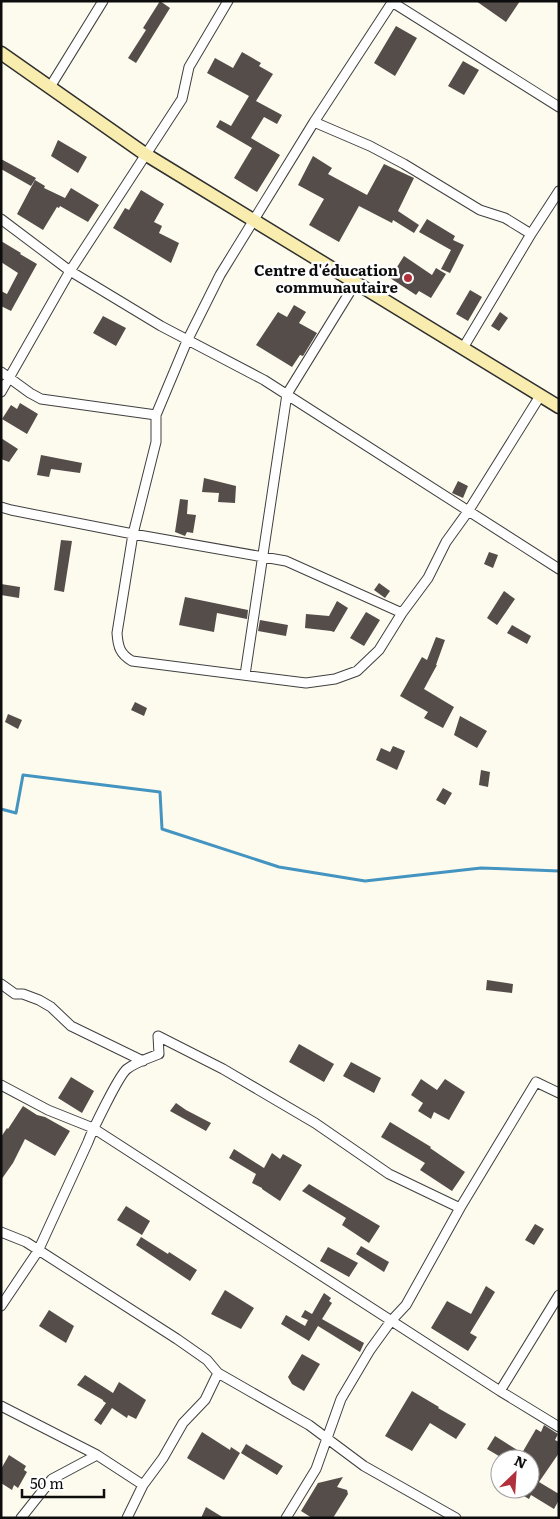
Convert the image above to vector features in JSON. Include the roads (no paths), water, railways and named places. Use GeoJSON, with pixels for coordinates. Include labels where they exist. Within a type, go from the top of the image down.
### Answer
{"type":"FeatureCollection","features":[{"type":"Feature","properties":{"kind":"street"},"geometry":{"type":"LineString","coordinates":[[50,87],[103,1]]}},
{"type":"Feature","properties":{"kind":"street"},"geometry":{"type":"LineString","coordinates":[[1,392],[70,271],[182,98],[189,67],[228,1]]}},
{"type":"Feature","properties":{"kind":"street"},"geometry":{"type":"LineString","coordinates":[[540,396],[469,510],[446,542],[428,578],[402,613],[379,650],[357,671],[335,679],[306,683],[132,661],[124,657],[118,649],[118,634],[133,534],[156,442],[156,415],[188,341],[220,275],[314,122],[392,2],[559,107]]}},
{"type":"Feature","properties":{"kind":"street"},"geometry":{"type":"LineString","coordinates":[[1,53],[145,154],[559,407]]}},
{"type":"Feature","properties":{"kind":"street"},"geometry":{"type":"LineString","coordinates":[[314,122],[370,146],[404,164],[480,210],[505,218],[530,234]]}},
{"type":"Feature","properties":{"kind":"street"},"geometry":{"type":"LineString","coordinates":[[463,348],[530,234],[559,190]]}},
{"type":"Feature","properties":{"kind":"street"},"geometry":{"type":"LineString","coordinates":[[1,219],[70,271],[188,341],[287,394],[559,569]]}},
{"type":"Feature","properties":{"kind":"street"},"geometry":{"type":"LineString","coordinates":[[245,675],[287,394],[356,282]]}},
{"type":"Feature","properties":{"kind":"street"},"geometry":{"type":"LineString","coordinates":[[1,372],[30,393],[42,399],[156,415]]}},
{"type":"Feature","properties":{"kind":"street"},"geometry":{"type":"LineString","coordinates":[[1,507],[133,534],[263,556],[299,566],[323,579],[402,613]]}},
{"type":"Feature","properties":{"kind":"street"},"geometry":{"type":"LineString","coordinates":[[1,984],[16,994],[23,994],[39,1000],[51,1007],[71,1026],[143,1061]]}},
{"type":"Feature","properties":{"kind":"street"},"geometry":{"type":"LineString","coordinates":[[1,1306],[38,1251],[93,1128],[125,1070],[159,1054],[158,1036],[223,1069],[315,1123],[389,1174],[460,1208]]}},
{"type":"Feature","properties":{"kind":"street"},"geometry":{"type":"LineString","coordinates":[[286,1518],[316,1469],[341,1399],[370,1350],[391,1321],[406,1305],[460,1208],[536,1082],[559,1094]]}},
{"type":"Feature","properties":{"kind":"street"},"geometry":{"type":"LineString","coordinates":[[1,1085],[48,1110],[93,1128],[500,1391],[559,1427]]}},
{"type":"Feature","properties":{"kind":"street"},"geometry":{"type":"LineString","coordinates":[[1,1232],[26,1242],[177,1339],[207,1360],[218,1373],[309,1425],[364,1466],[456,1518]]}},
{"type":"Feature","properties":{"kind":"street"},"geometry":{"type":"LineString","coordinates":[[500,1391],[559,1295]]}},
{"type":"Feature","properties":{"kind":"street"},"geometry":{"type":"LineString","coordinates":[[126,1518],[143,1485],[163,1458],[183,1423],[205,1400],[218,1373]]}},
{"type":"Feature","properties":{"kind":"street"},"geometry":{"type":"LineString","coordinates":[[1,1406],[97,1455],[143,1485]]}},
{"type":"Feature","properties":{"kind":"street"},"geometry":{"type":"LineString","coordinates":[[21,1518],[52,1479],[97,1455]]}},
{"type":"Feature","properties":{"kind":"waterway"},"geometry":{"type":"LineString","coordinates":[[1,809],[16,813],[23,775],[160,792],[162,829],[279,867],[365,881],[481,868],[559,871]]}},
{"type":"Feature","properties":{"kind":"place","name":"Centre d'éducation communautaire"},"geometry":{"type":"Point","coordinates":[408,278]}}]}
